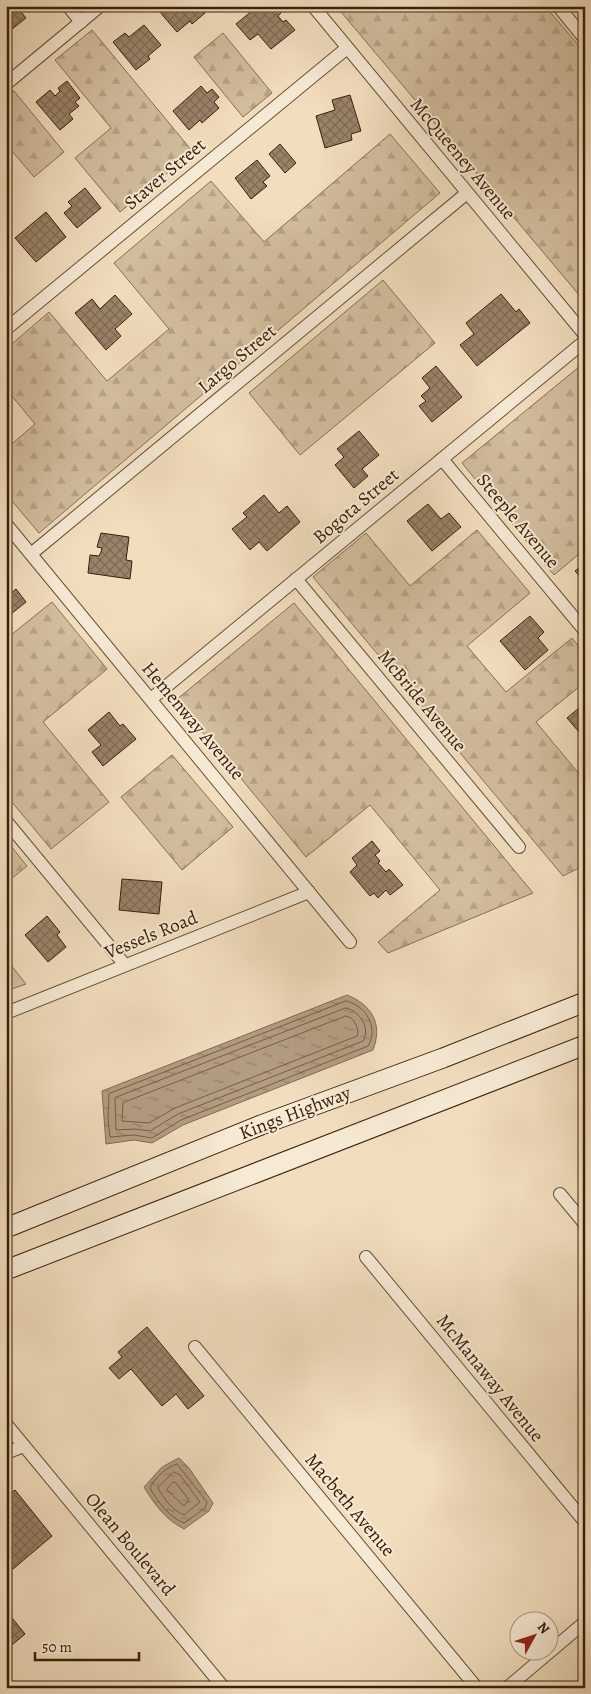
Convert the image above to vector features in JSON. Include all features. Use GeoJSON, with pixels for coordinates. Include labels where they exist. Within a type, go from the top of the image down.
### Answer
{"type":"FeatureCollection","features":[{"type":"Feature","properties":{"kind":"main road","name":"Kings Highway"},"geometry":{"type":"LineString","coordinates":[[6,1228],[262,1125],[443,1058],[585,1002]]}},
{"type":"Feature","properties":{"kind":"main road"},"geometry":{"type":"LineString","coordinates":[[6,1270],[585,1045]]}},
{"type":"Feature","properties":{"kind":"street"},"geometry":{"type":"LineString","coordinates":[[68,6],[81,22]]}},
{"type":"Feature","properties":{"kind":"street"},"geometry":{"type":"LineString","coordinates":[[6,84],[100,6]]}},
{"type":"Feature","properties":{"kind":"street","name":"McQueeney Avenue"},"geometry":{"type":"LineString","coordinates":[[313,6],[585,335]]}},
{"type":"Feature","properties":{"kind":"street"},"geometry":{"type":"LineString","coordinates":[[558,6],[585,39]]}},
{"type":"Feature","properties":{"kind":"street","name":"Staver Street"},"geometry":{"type":"LineString","coordinates":[[6,329],[347,48]]}},
{"type":"Feature","properties":{"kind":"street","name":"Largo Street"},"geometry":{"type":"LineString","coordinates":[[30,554],[467,193]]}},
{"type":"Feature","properties":{"kind":"street","name":"Bogota Street"},"geometry":{"type":"LineString","coordinates":[[151,699],[585,341]]}},
{"type":"Feature","properties":{"kind":"street","name":"Steeple Avenue"},"geometry":{"type":"LineString","coordinates":[[442,459],[585,631]]}},
{"type":"Feature","properties":{"kind":"street","name":"Hemenway Avenue"},"geometry":{"type":"LineString","coordinates":[[6,524],[350,942]]}},
{"type":"Feature","properties":{"kind":"street","name":"McBride Avenue"},"geometry":{"type":"LineString","coordinates":[[296,579],[519,847]]}},
{"type":"Feature","properties":{"kind":"street"},"geometry":{"type":"LineString","coordinates":[[6,821],[125,965]]}},
{"type":"Feature","properties":{"kind":"street","name":"Vessels Road"},"geometry":{"type":"LineString","coordinates":[[6,1013],[310,892]]}},
{"type":"Feature","properties":{"kind":"street"},"geometry":{"type":"LineString","coordinates":[[560,1194],[585,1224]]}},
{"type":"Feature","properties":{"kind":"street","name":"McManaway Avenue"},"geometry":{"type":"LineString","coordinates":[[366,1257],[585,1522]]}},
{"type":"Feature","properties":{"kind":"street","name":"Macbeth Avenue"},"geometry":{"type":"LineString","coordinates":[[195,1347],[477,1688]]}},
{"type":"Feature","properties":{"kind":"street","name":"Olean Boulevard"},"geometry":{"type":"LineString","coordinates":[[6,1424],[224,1688]]}},
{"type":"Feature","properties":{"kind":"street"},"geometry":{"type":"LineString","coordinates":[[6,1453],[24,1446]]}},
{"type":"Feature","properties":{"kind":"street"},"geometry":{"type":"LineString","coordinates":[[507,1688],[585,1622]]}},
{"type":"Feature","properties":{"kind":"green space"},"geometry":{"type":"Polygon","coordinates":[[[336,6],[545,6],[585,53],[585,302],[336,6]]]}},
{"type":"Feature","properties":{"kind":"green space"},"geometry":{"type":"Polygon","coordinates":[[[92,30],[193,152],[120,212],[75,158],[111,128],[55,60],[92,30]]]}},
{"type":"Feature","properties":{"kind":"green space"},"geometry":{"type":"Polygon","coordinates":[[[223,33],[272,93],[243,117],[194,57],[223,33]]]}},
{"type":"Feature","properties":{"kind":"green space"},"geometry":{"type":"Polygon","coordinates":[[[14,91],[64,152],[34,177],[6,144],[6,97],[14,91]]]}},
{"type":"Feature","properties":{"kind":"green space"},"geometry":{"type":"Polygon","coordinates":[[[390,134],[440,193],[39,533],[6,494],[6,449],[35,424],[6,389],[6,349],[49,312],[107,381],[169,329],[114,263],[211,181],[264,242],[390,134]]]}},
{"type":"Feature","properties":{"kind":"green space"},"geometry":{"type":"Polygon","coordinates":[[[383,280],[435,343],[300,455],[249,393],[383,280]]]}},
{"type":"Feature","properties":{"kind":"green space"},"geometry":{"type":"Polygon","coordinates":[[[585,362],[585,549],[554,575],[462,463],[585,362]]]}},
{"type":"Feature","properties":{"kind":"green space"},"geometry":{"type":"Polygon","coordinates":[[[477,530],[530,593],[467,646],[506,692],[572,638],[585,654],[585,682],[536,722],[585,781],[585,865],[563,876],[313,577],[366,533],[410,586],[477,530]]]}},
{"type":"Feature","properties":{"kind":"green space"},"geometry":{"type":"Polygon","coordinates":[[[52,602],[107,669],[43,722],[109,802],[51,849],[6,795],[6,639],[52,602]]]}},
{"type":"Feature","properties":{"kind":"green space"},"geometry":{"type":"Polygon","coordinates":[[[294,603],[533,893],[388,953],[378,942],[440,890],[370,805],[306,857],[176,700],[294,603]]]}},
{"type":"Feature","properties":{"kind":"green space"},"geometry":{"type":"Polygon","coordinates":[[[172,755],[233,827],[182,870],[121,797],[172,755]]]}},
{"type":"Feature","properties":{"kind":"green space"},"geometry":{"type":"Polygon","coordinates":[[[6,840],[27,866],[6,883],[6,840]]]}},
{"type":"Feature","properties":{"kind":"green space"},"geometry":{"type":"Polygon","coordinates":[[[6,959],[26,984],[6,991],[6,959]]]}},
{"type":"Feature","properties":{"kind":"water"},"geometry":{"type":"Polygon","coordinates":[[[347,995],[363,1004],[373,1016],[377,1032],[373,1050],[183,1125],[152,1143],[134,1140],[106,1144],[102,1091],[347,995]]]}},
{"type":"Feature","properties":{"kind":"water"},"geometry":{"type":"Polygon","coordinates":[[[179,1458],[189,1468],[213,1503],[209,1511],[184,1529],[171,1521],[161,1511],[144,1487],[162,1467],[179,1458]]]}},
{"type":"Feature","properties":{"kind":"building"},"geometry":{"type":"Polygon","coordinates":[[[6,6],[16,6],[26,18],[6,34],[6,6]]]}},
{"type":"Feature","properties":{"kind":"building"},"geometry":{"type":"Polygon","coordinates":[[[165,6],[200,6],[205,13],[192,24],[190,21],[177,32],[159,11],[165,6]]]}},
{"type":"Feature","properties":{"kind":"building"},"geometry":{"type":"Polygon","coordinates":[[[258,6],[276,6],[281,13],[278,16],[283,22],[286,20],[295,30],[271,49],[258,34],[250,40],[236,24],[258,6]]]}},
{"type":"Feature","properties":{"kind":"building"},"geometry":{"type":"Polygon","coordinates":[[[144,25],[161,45],[148,56],[150,59],[136,70],[113,42],[125,33],[129,37],[144,25]]]}},
{"type":"Feature","properties":{"kind":"building"},"geometry":{"type":"Polygon","coordinates":[[[67,81],[80,98],[75,102],[79,106],[69,114],[73,119],[60,130],[36,102],[50,90],[55,96],[60,91],[58,88],[67,81]]]}},
{"type":"Feature","properties":{"kind":"building"},"geometry":{"type":"Polygon","coordinates":[[[201,86],[207,93],[212,89],[219,97],[214,102],[219,108],[202,123],[200,120],[189,130],[173,111],[201,86]]]}},
{"type":"Feature","properties":{"kind":"building"},"geometry":{"type":"Polygon","coordinates":[[[350,95],[361,131],[351,134],[352,140],[325,148],[316,116],[335,110],[332,100],[350,95]]]}},
{"type":"Feature","properties":{"kind":"building"},"geometry":{"type":"Polygon","coordinates":[[[280,144],[296,163],[285,173],[269,154],[280,144]]]}},
{"type":"Feature","properties":{"kind":"building"},"geometry":{"type":"Polygon","coordinates":[[[257,160],[270,176],[263,182],[267,186],[251,199],[235,178],[257,160]]]}},
{"type":"Feature","properties":{"kind":"building"},"geometry":{"type":"Polygon","coordinates":[[[85,188],[101,208],[77,228],[64,213],[72,206],[68,202],[85,188]]]}},
{"type":"Feature","properties":{"kind":"building"},"geometry":{"type":"Polygon","coordinates":[[[46,212],[66,237],[36,262],[15,238],[46,212]]]}},
{"type":"Feature","properties":{"kind":"building"},"geometry":{"type":"Polygon","coordinates":[[[501,294],[516,312],[519,309],[530,323],[477,366],[460,345],[474,334],[466,323],[501,294]]]}},
{"type":"Feature","properties":{"kind":"building"},"geometry":{"type":"Polygon","coordinates":[[[115,295],[132,314],[115,329],[121,336],[106,350],[75,313],[92,299],[100,309],[115,295]]]}},
{"type":"Feature","properties":{"kind":"building"},"geometry":{"type":"Polygon","coordinates":[[[436,366],[462,397],[432,422],[419,406],[426,401],[421,396],[430,388],[422,378],[436,366]]]}},
{"type":"Feature","properties":{"kind":"building"},"geometry":{"type":"Polygon","coordinates":[[[359,431],[379,455],[362,469],[368,476],[354,488],[335,465],[344,457],[337,449],[359,431]]]}},
{"type":"Feature","properties":{"kind":"building"},"geometry":{"type":"Polygon","coordinates":[[[264,495],[279,513],[287,506],[300,522],[267,551],[259,542],[250,550],[232,529],[247,517],[243,513],[264,495]]]}},
{"type":"Feature","properties":{"kind":"building"},"geometry":{"type":"Polygon","coordinates":[[[428,504],[441,519],[449,513],[461,527],[432,551],[407,521],[428,504]]]}},
{"type":"Feature","properties":{"kind":"building"},"geometry":{"type":"Polygon","coordinates":[[[101,533],[129,537],[126,560],[132,561],[130,579],[88,573],[90,555],[99,556],[101,552],[102,548],[97,547],[101,533]]]}},
{"type":"Feature","properties":{"kind":"building"},"geometry":{"type":"Polygon","coordinates":[[[585,563],[585,582],[575,571],[585,563]]]}},
{"type":"Feature","properties":{"kind":"building"},"geometry":{"type":"Polygon","coordinates":[[[16,589],[26,602],[6,618],[6,594],[8,596],[16,589]]]}},
{"type":"Feature","properties":{"kind":"building"},"geometry":{"type":"Polygon","coordinates":[[[530,616],[544,632],[538,638],[548,650],[525,670],[500,641],[530,616]]]}},
{"type":"Feature","properties":{"kind":"building"},"geometry":{"type":"Polygon","coordinates":[[[585,703],[585,739],[567,718],[585,703]]]}},
{"type":"Feature","properties":{"kind":"building"},"geometry":{"type":"Polygon","coordinates":[[[109,712],[120,726],[123,724],[136,739],[103,766],[92,752],[101,745],[88,730],[109,712]]]}},
{"type":"Feature","properties":{"kind":"building"},"geometry":{"type":"Polygon","coordinates":[[[372,841],[380,851],[375,855],[380,861],[378,863],[386,872],[389,869],[403,885],[390,895],[386,890],[378,898],[374,893],[370,896],[350,872],[357,865],[352,858],[372,841]]]}},
{"type":"Feature","properties":{"kind":"building"},"geometry":{"type":"Polygon","coordinates":[[[122,879],[162,882],[159,914],[119,910],[122,879]]]}},
{"type":"Feature","properties":{"kind":"building"},"geometry":{"type":"Polygon","coordinates":[[[47,916],[60,932],[57,935],[66,947],[48,962],[25,935],[47,916]]]}},
{"type":"Feature","properties":{"kind":"building"},"geometry":{"type":"Polygon","coordinates":[[[147,1327],[204,1396],[188,1409],[176,1394],[162,1406],[131,1369],[119,1379],[109,1368],[122,1357],[118,1352],[147,1327]]]}},
{"type":"Feature","properties":{"kind":"building"},"geometry":{"type":"Polygon","coordinates":[[[15,1490],[52,1536],[7,1574],[6,1497],[15,1490]]]}},
{"type":"Feature","properties":{"kind":"building"},"geometry":{"type":"Polygon","coordinates":[[[8,1613],[25,1634],[6,1650],[6,1615],[8,1613]]]}}]}
